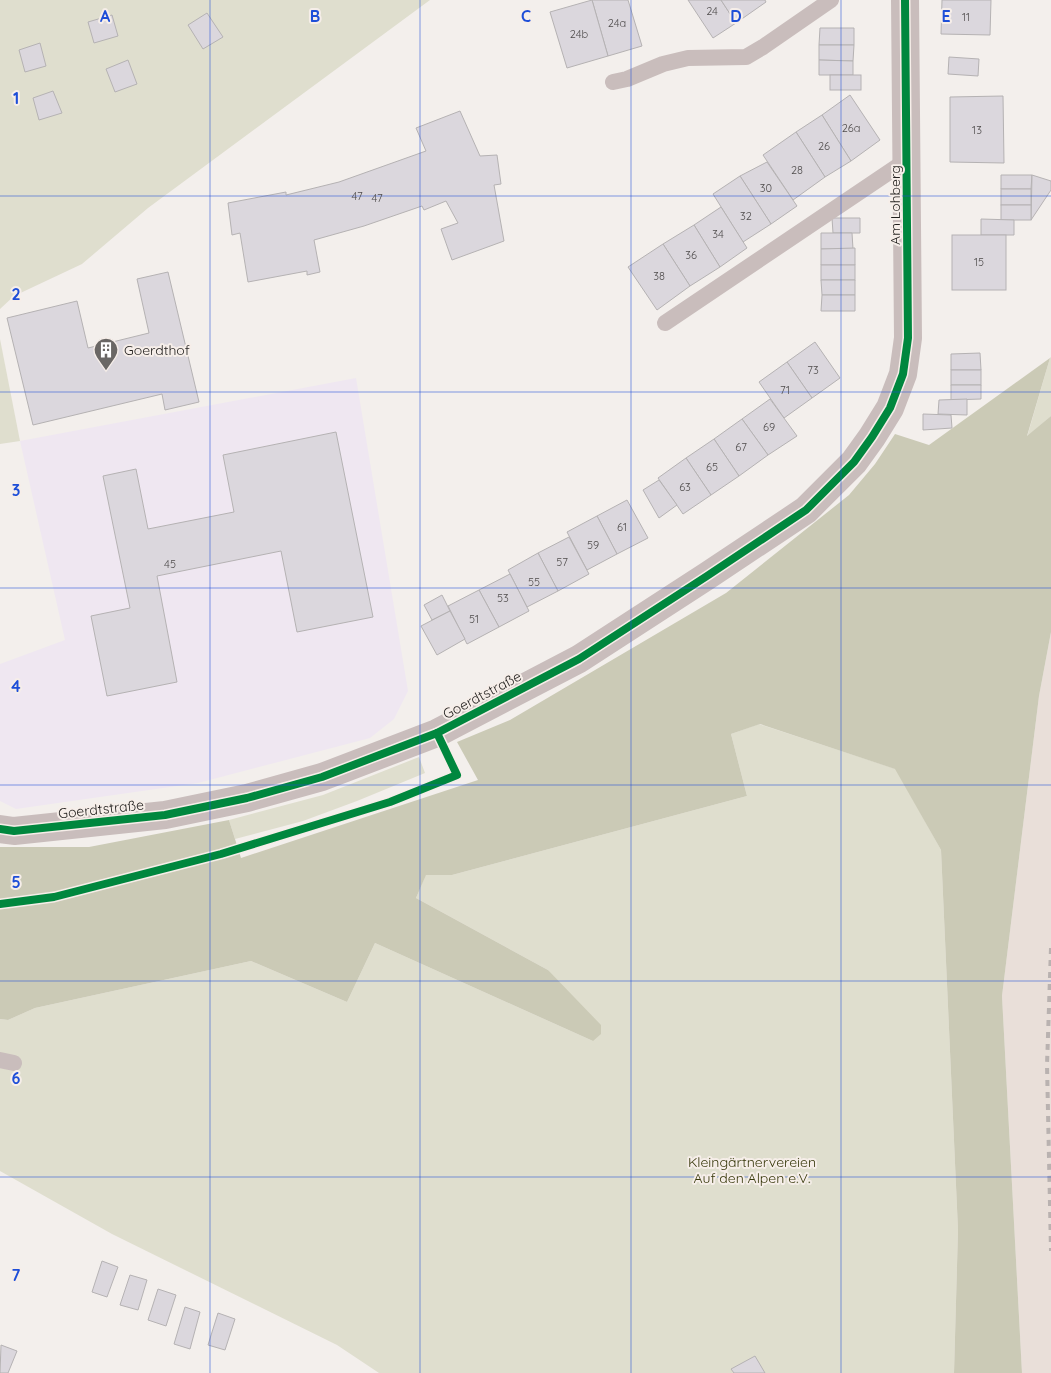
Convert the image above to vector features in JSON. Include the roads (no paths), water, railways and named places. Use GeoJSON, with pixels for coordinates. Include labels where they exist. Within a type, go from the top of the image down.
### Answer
{"type":"FeatureCollection","features":[{"type":"Feature","properties":{"kind":"street","name":"Am Lohberg"},"geometry":{"type":"LineString","coordinates":[[890,408],[903,374],[908,338],[906,0]]}},
{"type":"Feature","properties":{"kind":"street","name":"Goerdtstraße"},"geometry":{"type":"LineString","coordinates":[[0,829],[14,831],[165,816],[247,798],[322,777],[437,733],[579,658],[806,510],[854,462],[890,408]]}},
{"type":"Feature","properties":{"kind":"lane"},"geometry":{"type":"LineString","coordinates":[[614,82],[627,79],[664,64],[688,58],[746,57],[764,47],[831,0]]}},
{"type":"Feature","properties":{"kind":"lane","name":"Am Lohberg"},"geometry":{"type":"LineString","coordinates":[[665,323],[907,160]]}},
{"type":"Feature","properties":{"kind":"railway"},"geometry":{"type":"LineString","coordinates":[[1051,948],[1047,1065],[1051,1251]]}},
{"type":"Feature","properties":{"kind":"place","name":"Goerdthof"},"geometry":{"type":"Point","coordinates":[106,371]}},
{"type":"Feature","properties":{"kind":"park label","name":"Kleingärtnervereien Auf den Alpen e.V."},"geometry":{"type":"Point","coordinates":[752,1170]}}]}
